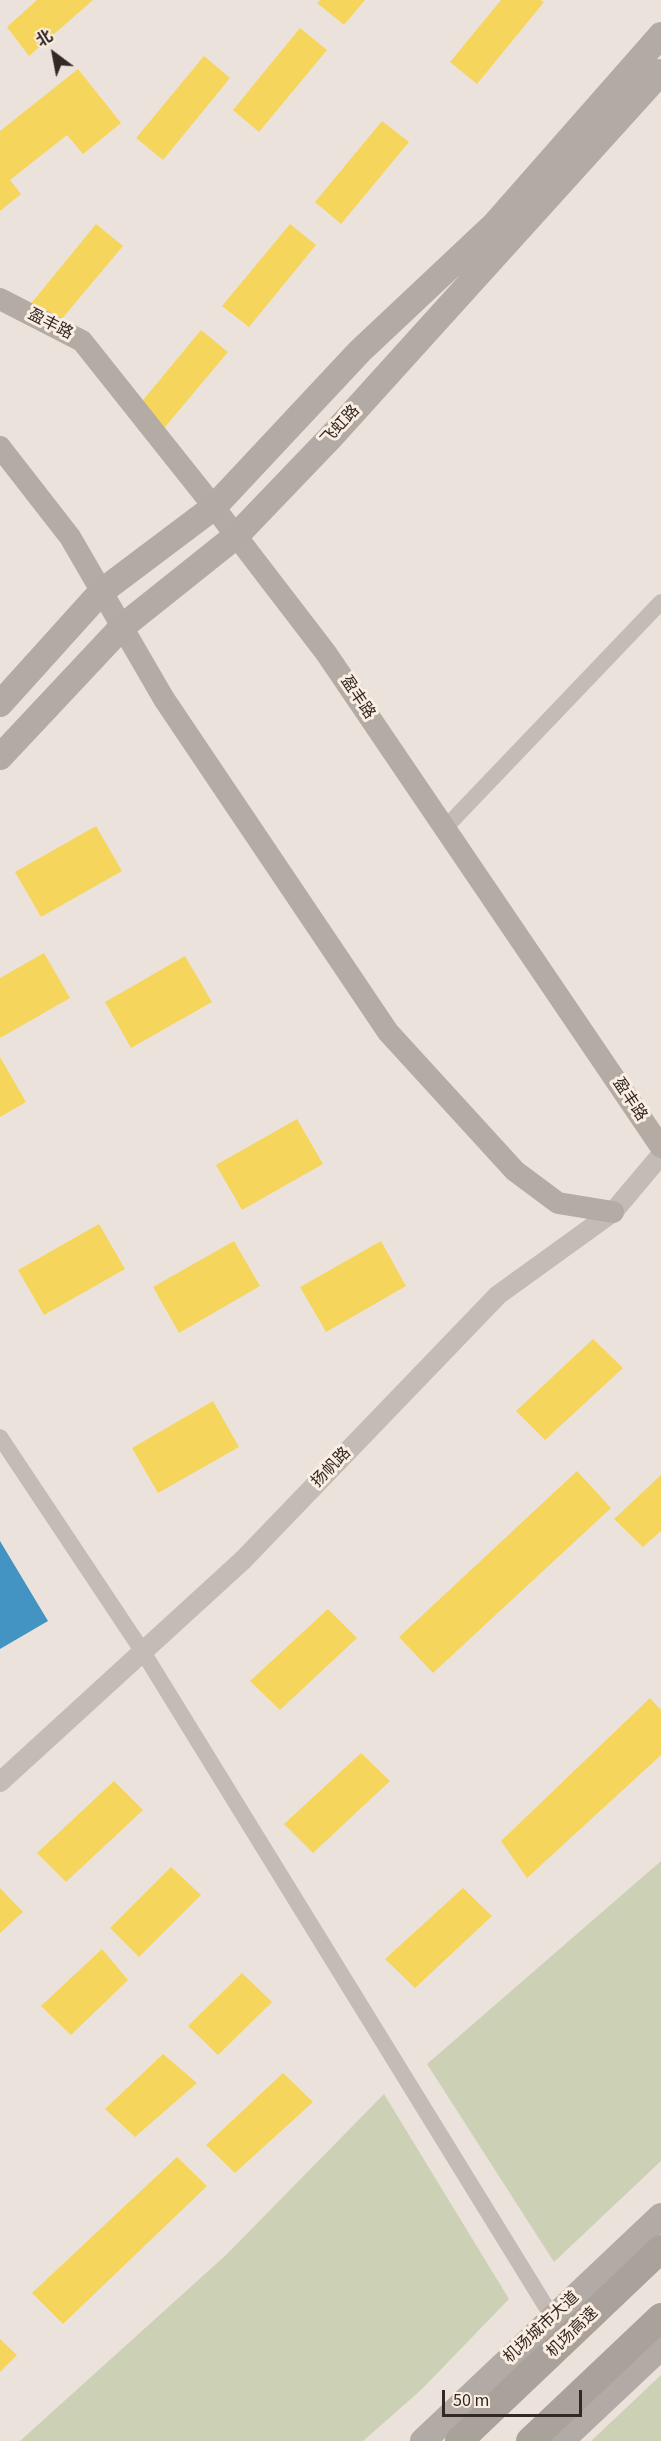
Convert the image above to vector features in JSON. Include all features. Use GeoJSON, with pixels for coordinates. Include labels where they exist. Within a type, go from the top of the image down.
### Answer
{"type":"FeatureCollection","features":[{"type":"Feature","properties":{"kind":"highway","name":"机场高速"},"geometry":{"type":"LineString","coordinates":[[459,2441],[661,2250]]}},
{"type":"Feature","properties":{"kind":"highway"},"geometry":{"type":"LineString","coordinates":[[530,2441],[661,2317]]}},
{"type":"Feature","properties":{"kind":"main road","name":"飞虹路"},"geometry":{"type":"LineString","coordinates":[[0,758],[122,627],[236,536],[330,438],[653,76],[661,35]]}},
{"type":"Feature","properties":{"kind":"main road","name":"飞虹路"},"geometry":{"type":"LineString","coordinates":[[0,704],[100,592],[214,507],[360,351],[653,76]]}},
{"type":"Feature","properties":{"kind":"main road","name":"盈丰路"},"geometry":{"type":"LineString","coordinates":[[0,299],[82,341],[214,507],[326,653],[661,1147]]}},
{"type":"Feature","properties":{"kind":"main road"},"geometry":{"type":"LineString","coordinates":[[0,447],[70,537],[164,699],[388,1032],[515,1172],[558,1203],[613,1212]]}},
{"type":"Feature","properties":{"kind":"main road","name":"机场城市大道"},"geometry":{"type":"LineString","coordinates":[[423,2441],[661,2216]]}},
{"type":"Feature","properties":{"kind":"main road"},"geometry":{"type":"LineString","coordinates":[[561,2441],[661,2347]]}},
{"type":"Feature","properties":{"kind":"street"},"geometry":{"type":"LineString","coordinates":[[445,828],[661,602]]}},
{"type":"Feature","properties":{"kind":"street","name":"扬帆路"},"geometry":{"type":"LineString","coordinates":[[0,1782],[243,1560],[498,1295],[613,1212],[661,1155]]}},
{"type":"Feature","properties":{"kind":"street"},"geometry":{"type":"LineString","coordinates":[[0,1437],[143,1652],[553,2318]]}},
{"type":"Feature","properties":{"kind":"green space"},"geometry":{"type":"Polygon","coordinates":[[[661,1861],[661,2161],[554,2262],[427,2064],[661,1861]]]}},
{"type":"Feature","properties":{"kind":"green space"},"geometry":{"type":"Polygon","coordinates":[[[384,2094],[509,2299],[421,2390],[363,2441],[20,2441],[226,2255],[384,2094]]]}},
{"type":"Feature","properties":{"kind":"green space"},"geometry":{"type":"Polygon","coordinates":[[[661,2375],[661,2441],[591,2441],[661,2375]]]}},
{"type":"Feature","properties":{"kind":"building: 住宅"},"geometry":{"type":"Polygon","coordinates":[[[37,0],[93,0],[29,56],[7,27],[37,0]]]}},
{"type":"Feature","properties":{"kind":"building: 住宅"},"geometry":{"type":"Polygon","coordinates":[[[320,0],[365,0],[344,25],[317,3],[320,0]]]}},
{"type":"Feature","properties":{"kind":"building: 住宅"},"geometry":{"type":"Polygon","coordinates":[[[501,0],[541,0],[544,2],[477,84],[450,62],[501,0]]]}},
{"type":"Feature","properties":{"kind":"building: 住宅"},"geometry":{"type":"Polygon","coordinates":[[[300,28],[327,50],[259,132],[233,110],[300,28]]]}},
{"type":"Feature","properties":{"kind":"building: 住宅"},"geometry":{"type":"Polygon","coordinates":[[[204,56],[230,78],[163,160],[136,138],[204,56]]]}},
{"type":"Feature","properties":{"kind":"building: 住宅"},"geometry":{"type":"Polygon","coordinates":[[[78,69],[121,123],[83,154],[67,135],[10,180],[21,194],[0,211],[0,131],[78,69]]]}},
{"type":"Feature","properties":{"kind":"building: 住宅"},"geometry":{"type":"Polygon","coordinates":[[[382,121],[409,142],[341,224],[315,202],[382,121]]]}},
{"type":"Feature","properties":{"kind":"building: 住宅"},"geometry":{"type":"Polygon","coordinates":[[[96,224],[123,246],[55,327],[29,306],[96,224]]]}},
{"type":"Feature","properties":{"kind":"building: 住宅"},"geometry":{"type":"Polygon","coordinates":[[[290,224],[316,245],[249,327],[222,306],[290,224]]]}},
{"type":"Feature","properties":{"kind":"building: 住宅"},"geometry":{"type":"Polygon","coordinates":[[[201,330],[228,352],[160,433],[134,411],[201,330]]]}},
{"type":"Feature","properties":{"kind":"building: 住宅"},"geometry":{"type":"Polygon","coordinates":[[[96,826],[122,871],[41,917],[15,872],[96,826]]]}},
{"type":"Feature","properties":{"kind":"building: 住宅"},"geometry":{"type":"Polygon","coordinates":[[[44,953],[70,998],[0,1038],[0,978],[44,953]]]}},
{"type":"Feature","properties":{"kind":"building: 住宅"},"geometry":{"type":"Polygon","coordinates":[[[185,956],[212,1002],[131,1048],[105,1002],[185,956]]]}},
{"type":"Feature","properties":{"kind":"building: 住宅"},"geometry":{"type":"Polygon","coordinates":[[[0,1057],[26,1102],[0,1117],[0,1057]]]}},
{"type":"Feature","properties":{"kind":"building: 住宅"},"geometry":{"type":"Polygon","coordinates":[[[297,1119],[323,1164],[242,1210],[216,1165],[297,1119]]]}},
{"type":"Feature","properties":{"kind":"building: 住宅"},"geometry":{"type":"Polygon","coordinates":[[[99,1224],[125,1269],[44,1315],[18,1270],[99,1224]]]}},
{"type":"Feature","properties":{"kind":"building: 住宅"},"geometry":{"type":"Polygon","coordinates":[[[234,1241],[260,1286],[179,1333],[153,1287],[234,1241]]]}},
{"type":"Feature","properties":{"kind":"building: 住宅"},"geometry":{"type":"Polygon","coordinates":[[[381,1241],[406,1286],[326,1332],[300,1287],[381,1241]]]}},
{"type":"Feature","properties":{"kind":"building: 住宅"},"geometry":{"type":"Polygon","coordinates":[[[593,1339],[623,1368],[545,1440],[516,1411],[593,1339]]]}},
{"type":"Feature","properties":{"kind":"building: 住宅"},"geometry":{"type":"Polygon","coordinates":[[[213,1401],[239,1447],[158,1493],[132,1448],[213,1401]]]}},
{"type":"Feature","properties":{"kind":"building: 住宅"},"geometry":{"type":"Polygon","coordinates":[[[577,1471],[611,1508],[433,1673],[399,1637],[577,1471]]]}},
{"type":"Feature","properties":{"kind":"building: 住宅"},"geometry":{"type":"Polygon","coordinates":[[[661,1475],[661,1531],[643,1547],[614,1519],[661,1475]]]}},
{"type":"Feature","properties":{"kind":"building: 住宅"},"geometry":{"type":"Polygon","coordinates":[[[328,1609],[357,1638],[280,1710],[250,1681],[328,1609]]]}},
{"type":"Feature","properties":{"kind":"building: 住宅"},"geometry":{"type":"Polygon","coordinates":[[[650,1698],[661,1710],[661,1755],[527,1878],[501,1841],[650,1698]]]}},
{"type":"Feature","properties":{"kind":"building: 住宅"},"geometry":{"type":"Polygon","coordinates":[[[361,1753],[390,1781],[313,1853],[284,1824],[361,1753]]]}},
{"type":"Feature","properties":{"kind":"building: 住宅"},"geometry":{"type":"Polygon","coordinates":[[[114,1781],[143,1810],[66,1882],[37,1853],[114,1781]]]}},
{"type":"Feature","properties":{"kind":"building: 住宅"},"geometry":{"type":"Polygon","coordinates":[[[171,1867],[201,1895],[139,1957],[110,1928],[171,1867]]]}},
{"type":"Feature","properties":{"kind":"building: 住宅"},"geometry":{"type":"Polygon","coordinates":[[[0,1888],[23,1912],[0,1933],[0,1888]]]}},
{"type":"Feature","properties":{"kind":"building: 住宅"},"geometry":{"type":"Polygon","coordinates":[[[463,1888],[492,1916],[415,1988],[385,1959],[463,1888]]]}},
{"type":"Feature","properties":{"kind":"building: 住宅"},"geometry":{"type":"Polygon","coordinates":[[[102,1949],[128,1980],[71,2035],[41,2006],[102,1949]]]}},
{"type":"Feature","properties":{"kind":"building: 住宅"},"geometry":{"type":"Polygon","coordinates":[[[242,1973],[272,2002],[218,2055],[188,2026],[242,1973]]]}},
{"type":"Feature","properties":{"kind":"building: 住宅"},"geometry":{"type":"Polygon","coordinates":[[[163,2054],[197,2083],[135,2137],[105,2109],[163,2054]]]}},
{"type":"Feature","properties":{"kind":"building: 住宅"},"geometry":{"type":"Polygon","coordinates":[[[283,2073],[313,2102],[235,2173],[206,2145],[283,2073]]]}},
{"type":"Feature","properties":{"kind":"building: 住宅"},"geometry":{"type":"Polygon","coordinates":[[[177,2157],[207,2186],[63,2324],[32,2293],[177,2157]]]}},
{"type":"Feature","properties":{"kind":"building: 住宅"},"geometry":{"type":"Polygon","coordinates":[[[0,2339],[17,2355],[0,2372],[0,2339]]]}},
{"type":"Feature","properties":{"kind":"building: 学校"},"geometry":{"type":"Polygon","coordinates":[[[0,1541],[48,1621],[0,1649],[0,1541]]]}}]}
